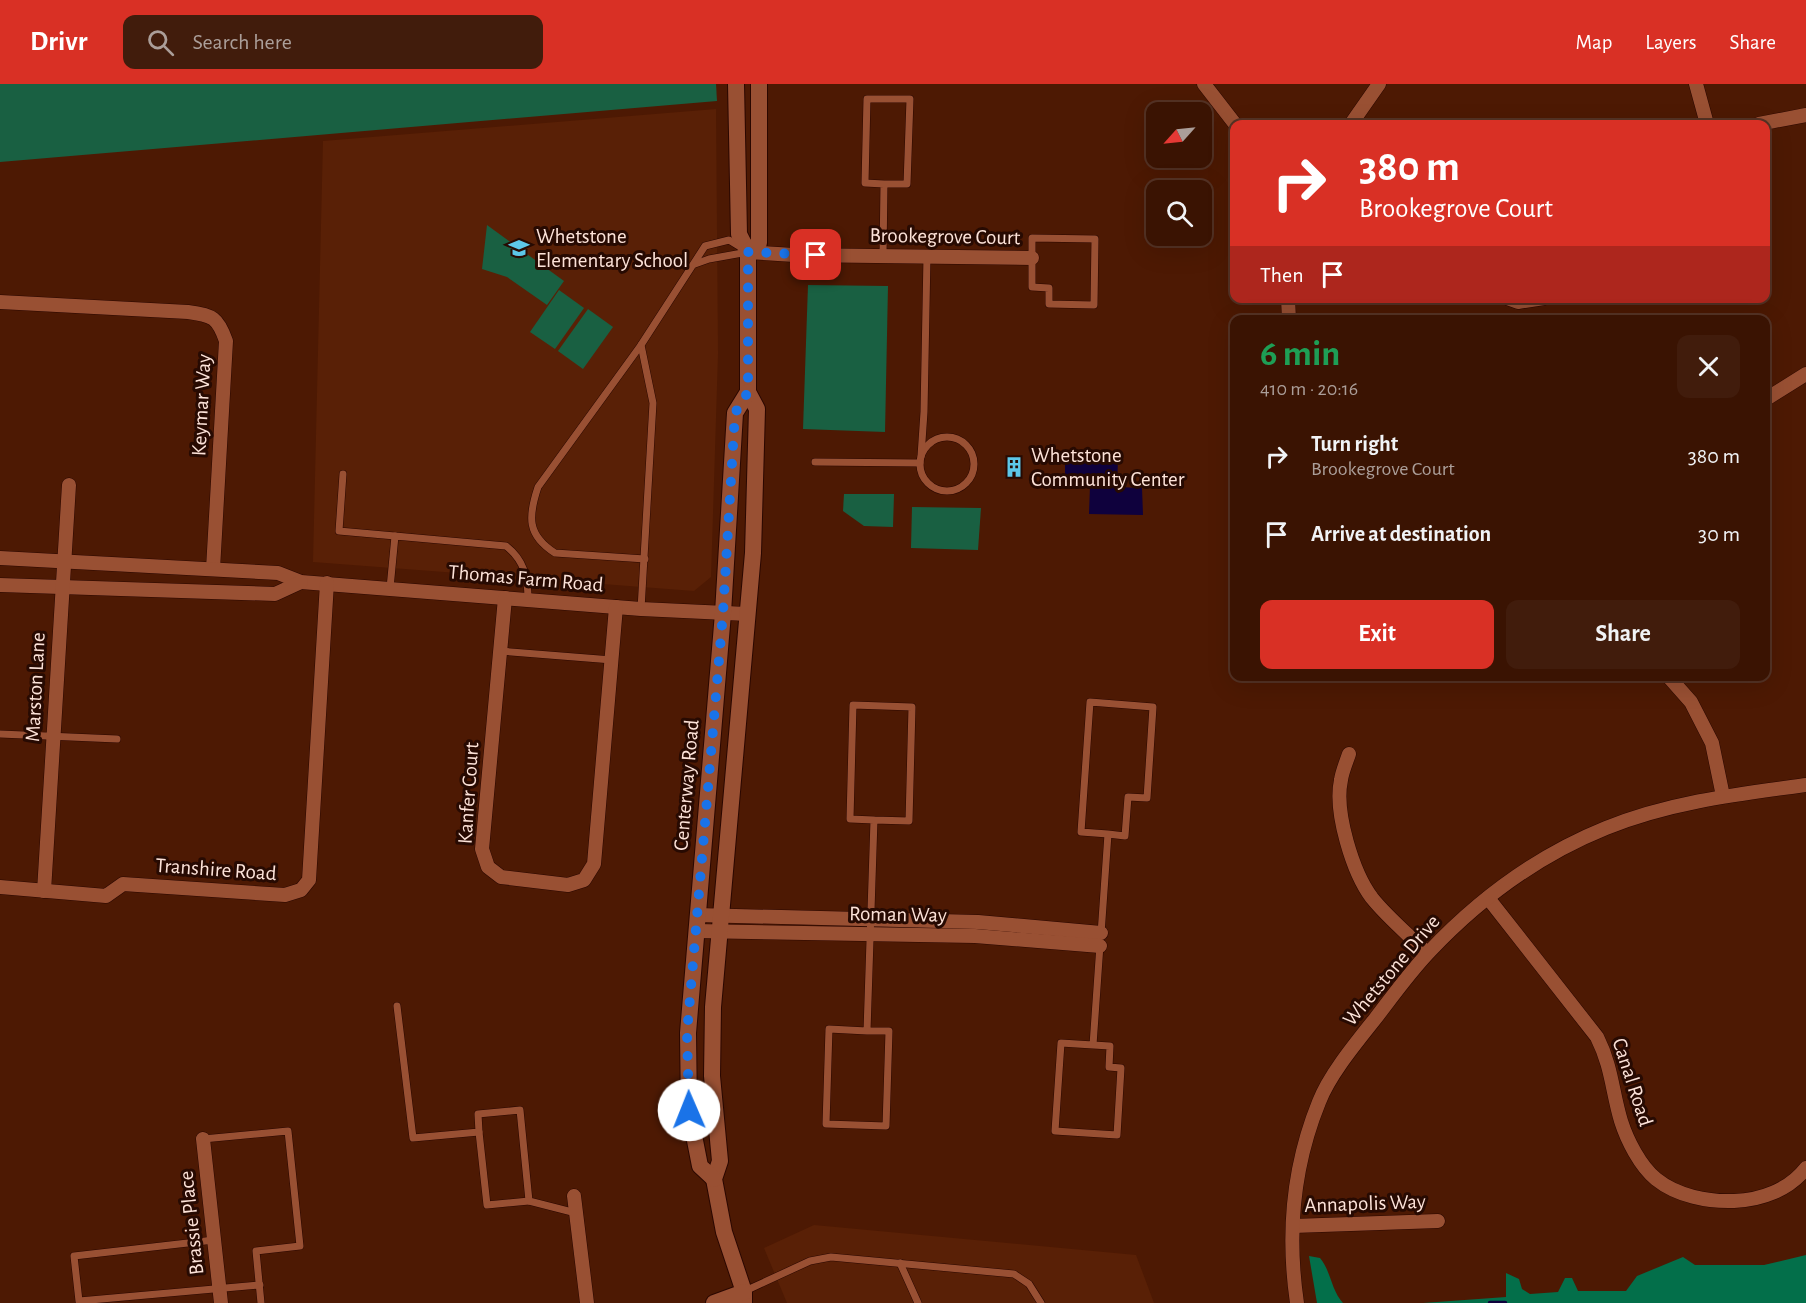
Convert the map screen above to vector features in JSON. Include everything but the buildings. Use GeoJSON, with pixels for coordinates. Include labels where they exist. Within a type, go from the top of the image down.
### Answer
{"type":"FeatureCollection","features":[{"type":"Feature","properties":{"kind":"street","name":"Centerway Road"},"geometry":{"type":"LineString","coordinates":[[736,84],[739,234],[748,252],[748,392],[757,409],[753,553],[713,1007],[712,1076],[720,1161],[714,1179],[724,1232],[744,1298]]}},
{"type":"Feature","properties":{"kind":"street","name":"Centerway Road"},"geometry":{"type":"LineString","coordinates":[[748,252],[759,243],[759,84]]}},
{"type":"Feature","properties":{"kind":"street"},"geometry":{"type":"LineString","coordinates":[[1204,84],[1232,120]]}},
{"type":"Feature","properties":{"kind":"street"},"geometry":{"type":"LineString","coordinates":[[1354,120],[1379,84]]}},
{"type":"Feature","properties":{"kind":"street"},"geometry":{"type":"LineString","coordinates":[[1696,84],[1706,120]]}},
{"type":"Feature","properties":{"kind":"street"},"geometry":{"type":"LineString","coordinates":[[1770,122],[1806,115]]}},
{"type":"Feature","properties":{"kind":"street","name":"Brookegrove Court"},"geometry":{"type":"LineString","coordinates":[[748,252],[794,255],[1032,258]]}},
{"type":"Feature","properties":{"kind":"street","name":"Keymar Way"},"geometry":{"type":"LineString","coordinates":[[0,302],[188,312],[206,314],[220,324],[226,341],[213,569]]}},
{"type":"Feature","properties":{"kind":"street"},"geometry":{"type":"LineString","coordinates":[[1770,396],[1806,374]]}},
{"type":"Feature","properties":{"kind":"street","name":"Centerway Road"},"geometry":{"type":"LineString","coordinates":[[714,1179],[700,1166],[689,1110],[687,1033],[723,613],[735,413],[748,392]]}},
{"type":"Feature","properties":{"kind":"street","name":"Marston Lane"},"geometry":{"type":"LineString","coordinates":[[44,891],[69,485]]}},
{"type":"Feature","properties":{"kind":"street","name":"Thomas Farm Road"},"geometry":{"type":"LineString","coordinates":[[0,558],[278,573],[301,582],[641,609],[747,614]]}},
{"type":"Feature","properties":{"kind":"street","name":"Thomas Farm Road"},"geometry":{"type":"LineString","coordinates":[[0,585],[275,594],[301,582]]}},
{"type":"Feature","properties":{"kind":"street","name":"Transhire Road"},"geometry":{"type":"LineString","coordinates":[[0,887],[106,896],[123,884],[285,895],[301,890],[309,880],[327,583]]}},
{"type":"Feature","properties":{"kind":"street","name":"Kanfer Court"},"geometry":{"type":"LineString","coordinates":[[506,598],[482,849],[488,867],[501,877],[568,885],[584,880],[594,864],[616,607]]}},
{"type":"Feature","properties":{"kind":"street"},"geometry":{"type":"LineString","coordinates":[[1672,681],[1691,702],[1712,743],[1724,796]]}},
{"type":"Feature","properties":{"kind":"street"},"geometry":{"type":"LineString","coordinates":[[1349,754],[1340,782],[1340,799],[1351,859],[1358,876],[1372,898],[1427,953]]}},
{"type":"Feature","properties":{"kind":"street","name":"Whetstone Drive"},"geometry":{"type":"LineString","coordinates":[[1297,1303],[1293,1226],[1295,1190],[1302,1149],[1320,1099],[1349,1052],[1427,953],[1456,924],[1528,867],[1607,828],[1658,811],[1724,796],[1806,785]]}},
{"type":"Feature","properties":{"kind":"street","name":"Canal Road"},"geometry":{"type":"LineString","coordinates":[[1488,898],[1598,1037],[1606,1056],[1621,1121],[1636,1154],[1656,1179],[1694,1197],[1715,1202],[1745,1201],[1783,1188],[1806,1168]]}},
{"type":"Feature","properties":{"kind":"street","name":"Roman Way"},"geometry":{"type":"LineString","coordinates":[[720,924],[871,920],[978,922],[1100,939]]}},
{"type":"Feature","properties":{"kind":"street","name":"Roman Way"},"geometry":{"type":"LineString","coordinates":[[697,923],[870,935],[1100,939]]}},
{"type":"Feature","properties":{"kind":"street","name":"Brassie Place"},"geometry":{"type":"LineString","coordinates":[[203,1139],[221,1303]]}},
{"type":"Feature","properties":{"kind":"street"},"geometry":{"type":"LineString","coordinates":[[574,1196],[587,1303]]}},
{"type":"Feature","properties":{"kind":"street","name":"Annapolis Way"},"geometry":{"type":"LineString","coordinates":[[1293,1226],[1438,1221]]}},
{"type":"Feature","properties":{"kind":"street"},"geometry":{"type":"LineString","coordinates":[[714,1303],[744,1298],[758,1303]]}},
{"type":"Feature","properties":{"kind":"lane"},"geometry":{"type":"LineString","coordinates":[[867,99],[910,99],[907,184],[884,184],[865,183],[867,99]]}},
{"type":"Feature","properties":{"kind":"lane"},"geometry":{"type":"LineString","coordinates":[[883,255],[884,184]]}},
{"type":"Feature","properties":{"kind":"lane"},"geometry":{"type":"LineString","coordinates":[[1032,238],[1095,239],[1094,305],[1049,304],[1049,288],[1032,287],[1032,258],[1032,238]]}},
{"type":"Feature","properties":{"kind":"lane"},"geometry":{"type":"LineString","coordinates":[[645,559],[555,553],[543,545],[535,533],[531,520],[532,506],[538,487],[641,345],[705,246],[729,240],[748,252]]}},
{"type":"Feature","properties":{"kind":"lane"},"geometry":{"type":"LineString","coordinates":[[695,264],[748,252]]}},
{"type":"Feature","properties":{"kind":"lane"},"geometry":{"type":"LineString","coordinates":[[921,460],[928,445],[934,441],[942,437],[956,439],[968,447],[972,454],[973,471],[963,486],[954,490],[945,491],[930,484],[924,478],[921,460],[927,256]]}},
{"type":"Feature","properties":{"kind":"lane"},"geometry":{"type":"LineString","coordinates":[[641,345],[653,403],[641,609]]}},
{"type":"Feature","properties":{"kind":"lane"},"geometry":{"type":"LineString","coordinates":[[815,462],[921,460]]}},
{"type":"Feature","properties":{"kind":"lane"},"geometry":{"type":"LineString","coordinates":[[344,474],[339,531],[506,546],[516,554],[525,569],[528,600]]}},
{"type":"Feature","properties":{"kind":"lane"},"geometry":{"type":"LineString","coordinates":[[390,588],[395,536]]}},
{"type":"Feature","properties":{"kind":"lane"},"geometry":{"type":"LineString","coordinates":[[500,651],[612,660]]}},
{"type":"Feature","properties":{"kind":"lane"},"geometry":{"type":"LineString","coordinates":[[1090,702],[1153,707],[1147,798],[1128,797],[1125,836],[1108,834],[1081,832],[1090,702]]}},
{"type":"Feature","properties":{"kind":"lane"},"geometry":{"type":"LineString","coordinates":[[853,705],[912,707],[909,821],[874,820],[850,819],[853,705]]}},
{"type":"Feature","properties":{"kind":"lane"},"geometry":{"type":"LineString","coordinates":[[0,734],[117,739]]}},
{"type":"Feature","properties":{"kind":"lane"},"geometry":{"type":"LineString","coordinates":[[867,1031],[874,820]]}},
{"type":"Feature","properties":{"kind":"lane"},"geometry":{"type":"LineString","coordinates":[[1093,1045],[1108,834]]}},
{"type":"Feature","properties":{"kind":"lane"},"geometry":{"type":"LineString","coordinates":[[397,1006],[413,1138],[479,1132]]}},
{"type":"Feature","properties":{"kind":"lane"},"geometry":{"type":"LineString","coordinates":[[829,1029],[867,1031],[889,1031],[886,1126],[826,1124],[829,1029]]}},
{"type":"Feature","properties":{"kind":"lane"},"geometry":{"type":"LineString","coordinates":[[1061,1042],[1093,1045],[1110,1046],[1109,1067],[1121,1068],[1117,1135],[1055,1131],[1061,1042]]}},
{"type":"Feature","properties":{"kind":"lane"},"geometry":{"type":"LineString","coordinates":[[529,1201],[520,1110],[478,1114],[487,1205],[529,1201],[576,1213]]}},
{"type":"Feature","properties":{"kind":"lane"},"geometry":{"type":"LineString","coordinates":[[203,1139],[288,1131],[300,1246],[256,1251],[261,1303]]}},
{"type":"Feature","properties":{"kind":"lane"},"geometry":{"type":"LineString","coordinates":[[214,1240],[74,1256],[79,1301],[260,1285]]}},
{"type":"Feature","properties":{"kind":"lane"},"geometry":{"type":"LineString","coordinates":[[744,1298],[821,1257],[1014,1274],[1029,1284],[1041,1303]]}},
{"type":"Feature","properties":{"kind":"lane"},"geometry":{"type":"LineString","coordinates":[[900,1263],[918,1303]]}},
{"type":"Feature","properties":{"kind":"shaded area","name":"Whetstone Elementary School"},"geometry":{"type":"Polygon","coordinates":[[[716,109],[718,354],[711,577],[694,591],[313,562],[323,141],[716,109]]]}},
{"type":"Feature","properties":{"kind":"shaded area"},"geometry":{"type":"Polygon","coordinates":[[[1065,458],[1118,459],[1117,487],[1142,488],[1143,515],[1089,514],[1090,486],[1065,484],[1065,458]]]}},
{"type":"Feature","properties":{"kind":"shaded area"},"geometry":{"type":"Polygon","coordinates":[[[814,1225],[1136,1255],[1154,1303],[787,1303],[764,1248],[814,1225]]]}},
{"type":"Feature","properties":{"kind":"green space"},"geometry":{"type":"Polygon","coordinates":[[[0,84],[716,84],[717,101],[0,162],[0,84]]]}},
{"type":"Feature","properties":{"kind":"green space"},"geometry":{"type":"Polygon","coordinates":[[[487,225],[564,281],[547,305],[507,277],[482,269],[487,225]]]}},
{"type":"Feature","properties":{"kind":"green space"},"geometry":{"type":"Polygon","coordinates":[[[808,285],[888,286],[885,432],[803,429],[808,285]]]}},
{"type":"Feature","properties":{"kind":"green space"},"geometry":{"type":"Polygon","coordinates":[[[559,290],[584,308],[555,349],[530,332],[559,290]]]}},
{"type":"Feature","properties":{"kind":"green space"},"geometry":{"type":"Polygon","coordinates":[[[588,309],[613,327],[583,369],[558,351],[588,309]]]}},
{"type":"Feature","properties":{"kind":"green space"},"geometry":{"type":"Polygon","coordinates":[[[844,494],[894,494],[893,527],[864,526],[843,511],[844,494]]]}},
{"type":"Feature","properties":{"kind":"green space"},"geometry":{"type":"Polygon","coordinates":[[[912,507],[981,508],[978,550],[911,548],[912,507]]]}},
{"type":"Feature","properties":{"kind":"green space"},"geometry":{"type":"Polygon","coordinates":[[[1806,1255],[1806,1303],[1423,1303],[1506,1297],[1506,1273],[1519,1279],[1522,1289],[1530,1294],[1558,1292],[1565,1278],[1572,1278],[1578,1291],[1626,1291],[1637,1276],[1683,1257],[1695,1265],[1764,1265],[1806,1255]]]}},
{"type":"Feature","properties":{"kind":"green space"},"geometry":{"type":"Polygon","coordinates":[[[1309,1256],[1320,1258],[1343,1303],[1317,1303],[1309,1256]]]}},
{"type":"Feature","properties":{"kind":"waterway"},"geometry":{"type":"LineString","coordinates":[[1490,1303],[1505,1303]]}},
{"type":"Feature","properties":{"kind":"place","name":"Whetstone Elementary School"},"geometry":{"type":"Point","coordinates":[519,248]}},
{"type":"Feature","properties":{"kind":"place","name":"Whetstone Community Center"},"geometry":{"type":"Point","coordinates":[1014,467]}},
{"type":"Feature","properties":{"kind":"route"},"geometry":{"type":"LineString","coordinates":[[689,1110],[687,1033],[723,613],[735,413],[748,392],[748,252],[816,255]]}}]}
